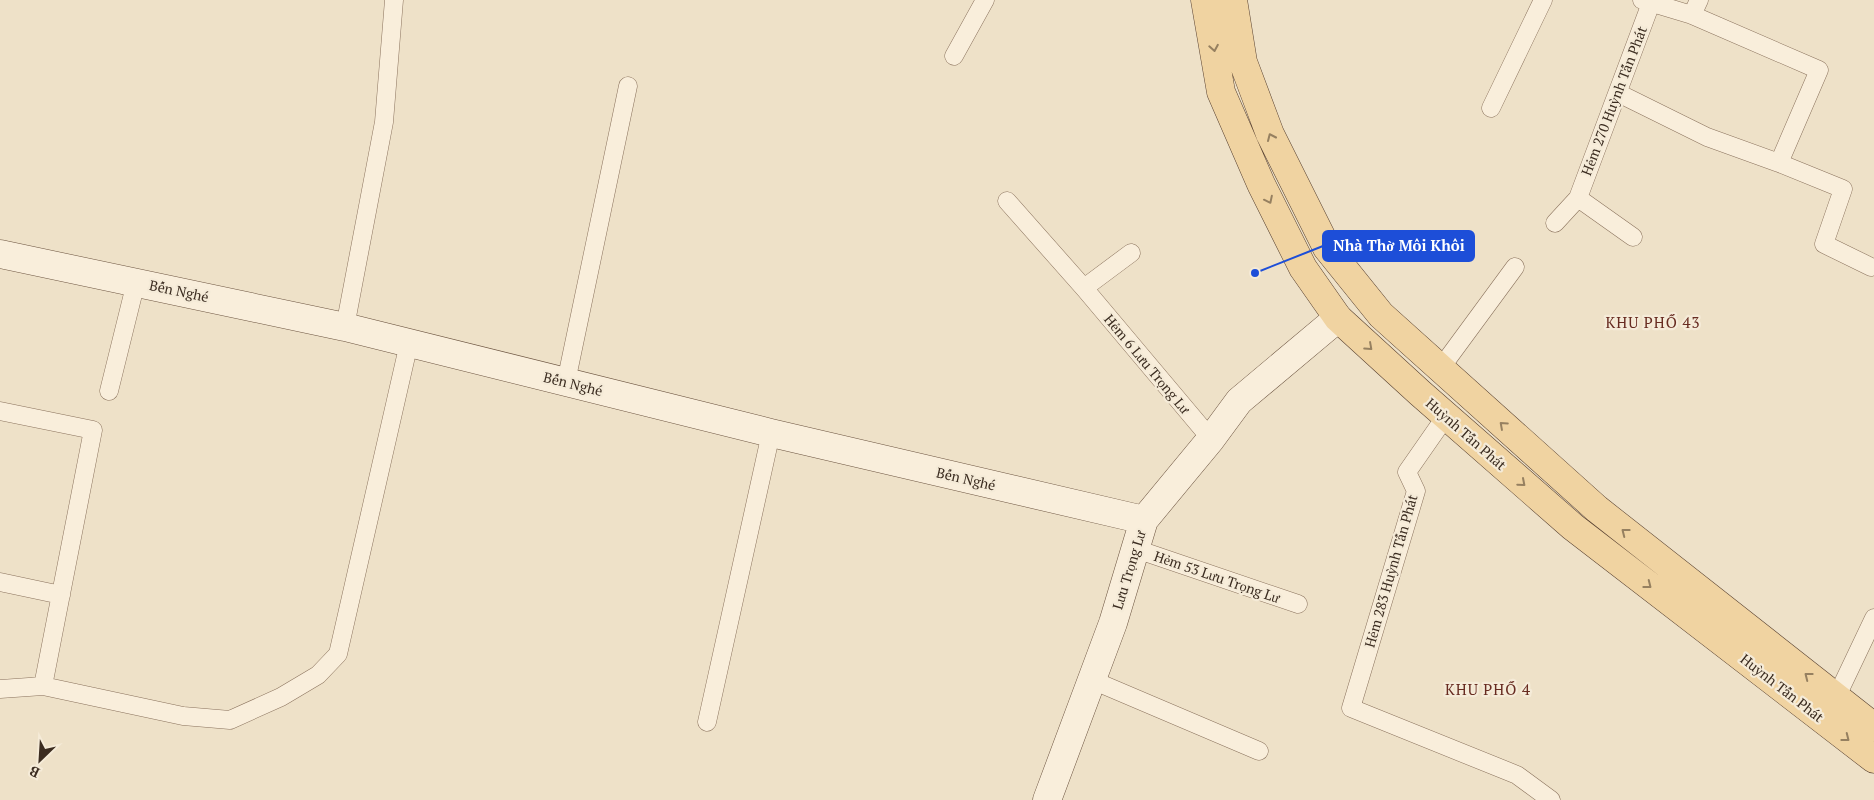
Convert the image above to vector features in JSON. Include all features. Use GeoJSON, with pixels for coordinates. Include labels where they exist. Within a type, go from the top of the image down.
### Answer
{"type":"FeatureCollection","features":[{"type":"Feature","properties":{"kind":"main road","name":"Huỳnh Tấn Phát"},"geometry":{"type":"LineString","coordinates":[[1205,0],[1221,92],[1261,184],[1303,268],[1338,318],[1420,393],[1573,527],[1874,759]]}},
{"type":"Feature","properties":{"kind":"main road","name":"Huỳnh Tấn Phát"},"geometry":{"type":"LineString","coordinates":[[1233,0],[1243,62],[1270,134],[1327,248],[1380,315],[1597,509],[1874,727]]}},
{"type":"Feature","properties":{"kind":"main road"},"geometry":{"type":"LineString","coordinates":[[1338,318],[1367,298]]}},
{"type":"Feature","properties":{"kind":"main road"},"geometry":{"type":"LineString","coordinates":[[1420,393],[1440,369]]}},
{"type":"Feature","properties":{"kind":"street","name":"Bến Nghé"},"geometry":{"type":"LineString","coordinates":[[0,254],[345,327],[770,433],[1144,520]]}},
{"type":"Feature","properties":{"kind":"street","name":"Lưu Trọng Lư"},"geometry":{"type":"LineString","coordinates":[[1047,800],[1113,623],[1144,520],[1210,440],[1239,401],[1338,318]]}},
{"type":"Feature","properties":{"kind":"lane"},"geometry":{"type":"LineString","coordinates":[[345,327],[384,122],[394,0]]}},
{"type":"Feature","properties":{"kind":"lane"},"geometry":{"type":"LineString","coordinates":[[954,56],[985,0]]}},
{"type":"Feature","properties":{"kind":"lane"},"geometry":{"type":"LineString","coordinates":[[1491,108],[1543,0]]}},
{"type":"Feature","properties":{"kind":"lane","name":"Hẻm 270 Huỳnh Tấn Phát"},"geometry":{"type":"LineString","coordinates":[[1556,223],[1578,198],[1618,93],[1646,2],[1695,8],[1819,70],[1779,163]]}},
{"type":"Feature","properties":{"kind":"lane"},"geometry":{"type":"LineString","coordinates":[[566,382],[628,86]]}},
{"type":"Feature","properties":{"kind":"lane"},"geometry":{"type":"LineString","coordinates":[[1618,93],[1707,137],[1843,189],[1824,244],[1871,267]]}},
{"type":"Feature","properties":{"kind":"lane"},"geometry":{"type":"LineString","coordinates":[[1578,198],[1633,237]]}},
{"type":"Feature","properties":{"kind":"lane","name":"Hẻm 6 Lưu Trọng Lư"},"geometry":{"type":"LineString","coordinates":[[1007,201],[1084,288],[1210,440]]}},
{"type":"Feature","properties":{"kind":"lane"},"geometry":{"type":"LineString","coordinates":[[1084,288],[1131,253]]}},
{"type":"Feature","properties":{"kind":"lane"},"geometry":{"type":"LineString","coordinates":[[1440,369],[1514,267]]}},
{"type":"Feature","properties":{"kind":"lane"},"geometry":{"type":"LineString","coordinates":[[109,391],[136,282]]}},
{"type":"Feature","properties":{"kind":"lane"},"geometry":{"type":"LineString","coordinates":[[0,689],[43,686],[183,716],[230,720],[281,697],[318,675],[338,654],[409,343]]}},
{"type":"Feature","properties":{"kind":"lane"},"geometry":{"type":"LineString","coordinates":[[0,411],[92,430],[43,686]]}},
{"type":"Feature","properties":{"kind":"lane","name":"Hẻm 283 Huỳnh Tấn Phát"},"geometry":{"type":"LineString","coordinates":[[1446,416],[1407,472],[1416,492],[1350,708],[1517,776],[1551,800]]}},
{"type":"Feature","properties":{"kind":"lane"},"geometry":{"type":"LineString","coordinates":[[707,722],[770,433]]}},
{"type":"Feature","properties":{"kind":"lane","name":"Hẻm 53 Lưu Trọng Lư"},"geometry":{"type":"LineString","coordinates":[[1136,549],[1298,604]]}},
{"type":"Feature","properties":{"kind":"lane"},"geometry":{"type":"LineString","coordinates":[[0,582],[61,595]]}},
{"type":"Feature","properties":{"kind":"lane"},"geometry":{"type":"LineString","coordinates":[[1836,698],[1874,618]]}},
{"type":"Feature","properties":{"kind":"lane"},"geometry":{"type":"LineString","coordinates":[[1092,680],[1259,751]]}},
{"type":"Feature","properties":{"kind":"place","name":"Nhà Thờ Môi Khôi"},"geometry":{"type":"Point","coordinates":[1255,273]}},
{"type":"Feature","properties":{"kind":"district","name":"KHU PHỐ 43"},"geometry":{"type":"Point","coordinates":[1653,323]}},
{"type":"Feature","properties":{"kind":"district","name":"KHU PHỐ 4"},"geometry":{"type":"Point","coordinates":[1488,690]}}]}
